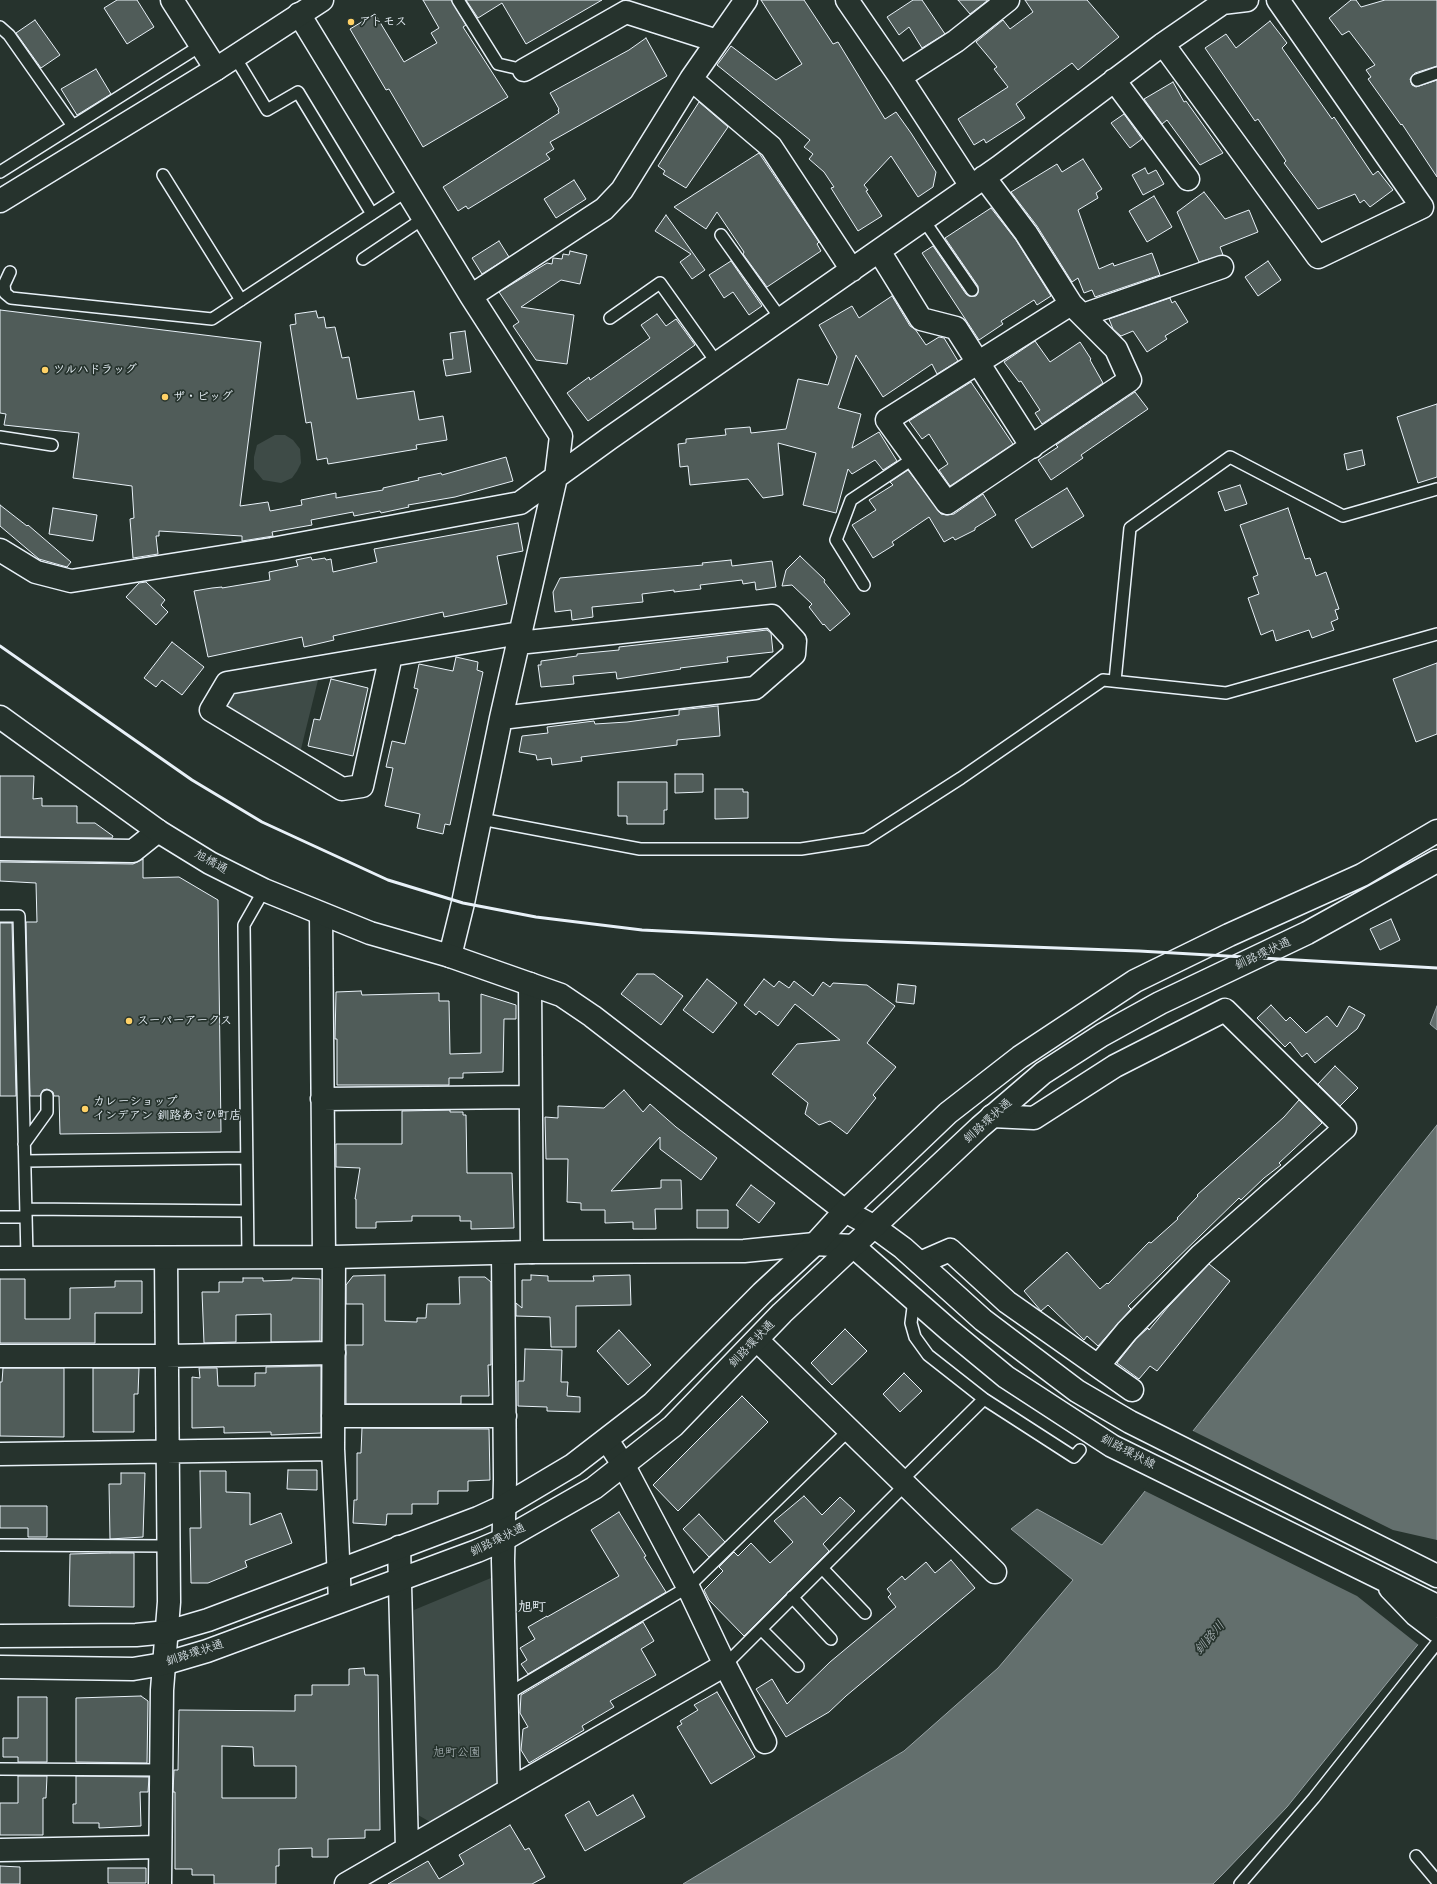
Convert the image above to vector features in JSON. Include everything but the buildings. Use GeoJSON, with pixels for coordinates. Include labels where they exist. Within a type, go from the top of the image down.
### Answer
{"type":"FeatureCollection","features":[{"type":"Feature","properties":{"kind":"main road"},"geometry":{"type":"LineString","coordinates":[[172,0],[216,69]]}},
{"type":"Feature","properties":{"kind":"main road"},"geometry":{"type":"LineString","coordinates":[[3,199],[216,69],[322,0]]}},
{"type":"Feature","properties":{"kind":"main road"},"geometry":{"type":"LineString","coordinates":[[471,296],[604,209],[622,190],[691,78],[746,0]]}},
{"type":"Feature","properties":{"kind":"main road"},"geometry":{"type":"LineString","coordinates":[[847,0],[900,77],[977,182],[1026,233],[1077,310],[1116,349],[1130,380],[947,503],[887,420],[978,363],[1077,310],[1222,267]]}},
{"type":"Feature","properties":{"kind":"main road"},"geometry":{"type":"LineString","coordinates":[[900,77],[956,41],[1008,0]]}},
{"type":"Feature","properties":{"kind":"main road"},"geometry":{"type":"LineString","coordinates":[[0,550],[36,572],[71,581],[272,549],[520,503],[977,182],[1163,44],[1225,2],[1247,0]]}},
{"type":"Feature","properties":{"kind":"main road"},"geometry":{"type":"LineString","coordinates":[[1163,44],[1318,257],[1422,207],[1278,0]]}},
{"type":"Feature","properties":{"kind":"main road"},"geometry":{"type":"LineString","coordinates":[[524,70],[626,12],[717,41]]}},
{"type":"Feature","properties":{"kind":"main road"},"geometry":{"type":"LineString","coordinates":[[299,14],[471,296],[561,436],[556,477],[501,718],[481,819],[450,956]]}},
{"type":"Feature","properties":{"kind":"main road"},"geometry":{"type":"LineString","coordinates":[[691,78],[771,147],[852,270]]}},
{"type":"Feature","properties":{"kind":"main road"},"geometry":{"type":"LineString","coordinates":[[1114,80],[1188,179]]}},
{"type":"Feature","properties":{"kind":"main road"},"geometry":{"type":"LineString","coordinates":[[879,251],[921,319],[956,328],[1032,447]]}},
{"type":"Feature","properties":{"kind":"main road"},"geometry":{"type":"LineString","coordinates":[[391,655],[362,786],[342,789],[211,710],[228,683],[391,655],[519,638],[772,616],[795,641],[794,654],[755,688],[501,718]]}},
{"type":"Feature","properties":{"kind":"main road","name":"旭橋通"},"geometry":{"type":"LineString","coordinates":[[0,717],[158,831],[210,863],[264,890],[370,933],[450,956],[561,995],[592,1016],[845,1211],[874,1226]]}},
{"type":"Feature","properties":{"kind":"main road"},"geometry":{"type":"LineString","coordinates":[[0,1636],[136,1635],[167,1632],[208,1620],[478,1518],[504,1506],[573,1465],[608,1440],[652,1404],[762,1293],[814,1244],[845,1211],[948,1113],[1020,1057],[1135,982],[1228,935],[1362,874],[1437,830]]}},
{"type":"Feature","properties":{"kind":"main road"},"geometry":{"type":"LineString","coordinates":[[0,849],[133,851],[158,831]]}},
{"type":"Feature","properties":{"kind":"main road","name":"釧路環状通"},"geometry":{"type":"LineString","coordinates":[[0,1667],[133,1669],[163,1664],[207,1650],[477,1551],[503,1540],[594,1488],[624,1466],[673,1426],[782,1313],[992,1116],[1042,1073],[1102,1035],[1160,1003],[1307,934],[1437,861]]}},
{"type":"Feature","properties":{"kind":"main road"},"geometry":{"type":"LineString","coordinates":[[321,914],[322,1099],[334,1353],[333,1449],[340,1601]]}},
{"type":"Feature","properties":{"kind":"main road"},"geometry":{"type":"LineString","coordinates":[[530,984],[532,1252]]}},
{"type":"Feature","properties":{"kind":"main road"},"geometry":{"type":"LineString","coordinates":[[992,1116],[1034,1118],[1115,1066],[1225,1010],[1345,1128],[1201,1255],[1127,1331],[1098,1366]]}},
{"type":"Feature","properties":{"kind":"main road"},"geometry":{"type":"LineString","coordinates":[[322,1099],[530,1097]]}},
{"type":"Feature","properties":{"kind":"main road"},"geometry":{"type":"LineString","coordinates":[[0,1258],[329,1257],[532,1252],[744,1251],[814,1244],[853,1246],[845,1211]]}},
{"type":"Feature","properties":{"kind":"main road"},"geometry":{"type":"LineString","coordinates":[[874,1226],[920,1263],[983,1320],[1078,1391],[1130,1422],[1437,1576]]}},
{"type":"Feature","properties":{"kind":"main road","name":"釧路環状線"},"geometry":{"type":"LineString","coordinates":[[853,1246],[914,1300],[1006,1377],[1112,1446],[1437,1606]]}},
{"type":"Feature","properties":{"kind":"main road"},"geometry":{"type":"LineString","coordinates":[[920,1263],[950,1250],[1007,1302],[1098,1366],[1129,1392]]}},
{"type":"Feature","properties":{"kind":"main road"},"geometry":{"type":"LineString","coordinates":[[503,1253],[505,1416],[503,1540],[509,1790]]}},
{"type":"Feature","properties":{"kind":"main road"},"geometry":{"type":"LineString","coordinates":[[160,1884],[160,1770],[163,1664],[169,1602],[166,1258]]}},
{"type":"Feature","properties":{"kind":"main road"},"geometry":{"type":"LineString","coordinates":[[756,1340],[995,1572]]}},
{"type":"Feature","properties":{"kind":"main road"},"geometry":{"type":"LineString","coordinates":[[0,1356],[166,1356],[334,1353]]}},
{"type":"Feature","properties":{"kind":"main road"},"geometry":{"type":"LineString","coordinates":[[333,1416],[505,1416]]}},
{"type":"Feature","properties":{"kind":"main road"},"geometry":{"type":"LineString","coordinates":[[608,1440],[624,1466],[688,1587],[725,1665],[765,1742]]}},
{"type":"Feature","properties":{"kind":"main road"},"geometry":{"type":"LineString","coordinates":[[0,1454],[333,1449]]}},
{"type":"Feature","properties":{"kind":"main road"},"geometry":{"type":"LineString","coordinates":[[399,1547],[407,1848]]}},
{"type":"Feature","properties":{"kind":"main road"},"geometry":{"type":"LineString","coordinates":[[1397,1555],[1437,1563]]}},
{"type":"Feature","properties":{"kind":"main road"},"geometry":{"type":"LineString","coordinates":[[1381,1578],[1416,1615],[1437,1631]]}},
{"type":"Feature","properties":{"kind":"main road"},"geometry":{"type":"LineString","coordinates":[[346,1884],[725,1665]]}},
{"type":"Feature","properties":{"kind":"main road"},"geometry":{"type":"LineString","coordinates":[[0,1850],[160,1847]]}},
{"type":"Feature","properties":{"kind":"lane"},"geometry":{"type":"LineString","coordinates":[[458,0],[498,64],[524,70]]}},
{"type":"Feature","properties":{"kind":"lane"},"geometry":{"type":"LineString","coordinates":[[0,27],[9,35],[73,126]]}},
{"type":"Feature","properties":{"kind":"lane"},"geometry":{"type":"LineString","coordinates":[[0,172],[200,46]]}},
{"type":"Feature","properties":{"kind":"lane"},"geometry":{"type":"LineString","coordinates":[[235,57],[267,110],[298,92],[372,214]]}},
{"type":"Feature","properties":{"kind":"lane"},"geometry":{"type":"LineString","coordinates":[[1417,80],[1437,73]]}},
{"type":"Feature","properties":{"kind":"lane"},"geometry":{"type":"LineString","coordinates":[[163,176],[241,300]]}},
{"type":"Feature","properties":{"kind":"lane"},"geometry":{"type":"LineString","coordinates":[[10,272],[2,285],[5,293],[11,298],[212,319],[407,191]]}},
{"type":"Feature","properties":{"kind":"lane"},"geometry":{"type":"LineString","coordinates":[[363,259],[424,218]]}},
{"type":"Feature","properties":{"kind":"lane"},"geometry":{"type":"LineString","coordinates":[[923,219],[972,290]]}},
{"type":"Feature","properties":{"kind":"lane"},"geometry":{"type":"LineString","coordinates":[[721,235],[781,319]]}},
{"type":"Feature","properties":{"kind":"lane"},"geometry":{"type":"LineString","coordinates":[[610,318],[660,283],[718,363]]}},
{"type":"Feature","properties":{"kind":"lane"},"geometry":{"type":"LineString","coordinates":[[0,437],[52,445]]}},
{"type":"Feature","properties":{"kind":"lane"},"geometry":{"type":"LineString","coordinates":[[1115,681],[1130,528],[1230,457],[1343,516],[1437,489]]}},
{"type":"Feature","properties":{"kind":"lane"},"geometry":{"type":"LineString","coordinates":[[864,585],[836,540],[851,500],[914,458]]}},
{"type":"Feature","properties":{"kind":"lane"},"geometry":{"type":"LineString","coordinates":[[481,819],[640,849],[801,849],[866,839],[961,778],[1103,680],[1226,693],[1437,634]]}},
{"type":"Feature","properties":{"kind":"lane"},"geometry":{"type":"LineString","coordinates":[[248,1257],[244,925],[264,890]]}},
{"type":"Feature","properties":{"kind":"lane"},"geometry":{"type":"LineString","coordinates":[[0,916],[19,916],[24,1144],[26,1161],[27,1258]]}},
{"type":"Feature","properties":{"kind":"lane"},"geometry":{"type":"LineString","coordinates":[[24,1144],[47,1112],[48,1096]]}},
{"type":"Feature","properties":{"kind":"lane"},"geometry":{"type":"LineString","coordinates":[[26,1161],[246,1158]]}},
{"type":"Feature","properties":{"kind":"lane"},"geometry":{"type":"LineString","coordinates":[[0,1217],[26,1213],[247,1211]]}},
{"type":"Feature","properties":{"kind":"lane"},"geometry":{"type":"LineString","coordinates":[[914,1300],[912,1323],[915,1337],[928,1355],[984,1398],[1074,1457],[1080,1450]]}},
{"type":"Feature","properties":{"kind":"lane"},"geometry":{"type":"LineString","coordinates":[[725,1665],[822,1568],[984,1398]]}},
{"type":"Feature","properties":{"kind":"lane"},"geometry":{"type":"LineString","coordinates":[[506,1695],[688,1587],[849,1430]]}},
{"type":"Feature","properties":{"kind":"lane"},"geometry":{"type":"LineString","coordinates":[[0,1545],[168,1546]]}},
{"type":"Feature","properties":{"kind":"lane"},"geometry":{"type":"LineString","coordinates":[[822,1568],[864,1613]]}},
{"type":"Feature","properties":{"kind":"lane"},"geometry":{"type":"LineString","coordinates":[[792,1597],[831,1639]]}},
{"type":"Feature","properties":{"kind":"lane"},"geometry":{"type":"LineString","coordinates":[[761,1629],[798,1666]]}},
{"type":"Feature","properties":{"kind":"lane"},"geometry":{"type":"LineString","coordinates":[[1240,1884],[1314,1798],[1437,1643]]}},
{"type":"Feature","properties":{"kind":"lane"},"geometry":{"type":"LineString","coordinates":[[0,1769],[160,1770]]}},
{"type":"Feature","properties":{"kind":"lane"},"geometry":{"type":"LineString","coordinates":[[1416,1856],[1437,1880]]}},
{"type":"Feature","properties":{"kind":"green space"},"geometry":{"type":"Polygon","coordinates":[[[275,435],[285,435],[293,440],[300,449],[301,463],[297,471],[292,478],[281,483],[263,480],[254,469],[254,457],[257,445],[275,435]]]}},
{"type":"Feature","properties":{"kind":"green space"},"geometry":{"type":"Polygon","coordinates":[[[320,672],[299,757],[218,707],[231,687],[320,672]]]}},
{"type":"Feature","properties":{"kind":"green space","name":"旭町公園"},"geometry":{"type":"Polygon","coordinates":[[[491,1578],[498,1783],[432,1823],[418,1815],[414,1610],[491,1578]]]}},
{"type":"Feature","properties":{"kind":"water"},"geometry":{"type":"Polygon","coordinates":[[[1437,1006],[1437,1030],[1430,1024],[1437,1006]]]}},
{"type":"Feature","properties":{"kind":"water","name":"釧路川"},"geometry":{"type":"Polygon","coordinates":[[[1437,1125],[1437,1621],[1287,1807],[1221,1876],[1213,1884],[683,1884],[904,1751],[998,1668],[1073,1580],[1011,1529],[1037,1509],[1102,1545],[1437,1125]]]}},
{"type":"Feature","properties":{"kind":"pier"},"geometry":{"type":"Polygon","coordinates":[[[1191,1430],[1393,1530],[1437,1540],[1437,1624],[1420,1646],[1357,1596],[1143,1490],[1191,1430]]]}},
{"type":"Feature","properties":{"kind":"railway"},"geometry":{"type":"LineString","coordinates":[[0,646],[192,780],[262,822],[388,880],[463,903],[536,917],[642,930],[840,940],[1139,951],[1437,968]]}},
{"type":"Feature","properties":{"kind":"place","name":"アトモス"},"geometry":{"type":"Point","coordinates":[351,22]}},
{"type":"Feature","properties":{"kind":"place","name":"ツルハドラッグ"},"geometry":{"type":"Point","coordinates":[45,370]}},
{"type":"Feature","properties":{"kind":"place","name":"ザ・ビッグ"},"geometry":{"type":"Point","coordinates":[165,397]}},
{"type":"Feature","properties":{"kind":"place","name":"スーパーアークス"},"geometry":{"type":"Point","coordinates":[129,1021]}},
{"type":"Feature","properties":{"kind":"place","name":"カレーショップ インデアン 釧路あさひ町店"},"geometry":{"type":"Point","coordinates":[85,1109]}},
{"type":"Feature","properties":{"kind":"district","name":"旭町"},"geometry":{"type":"Point","coordinates":[532,1607]}}]}
